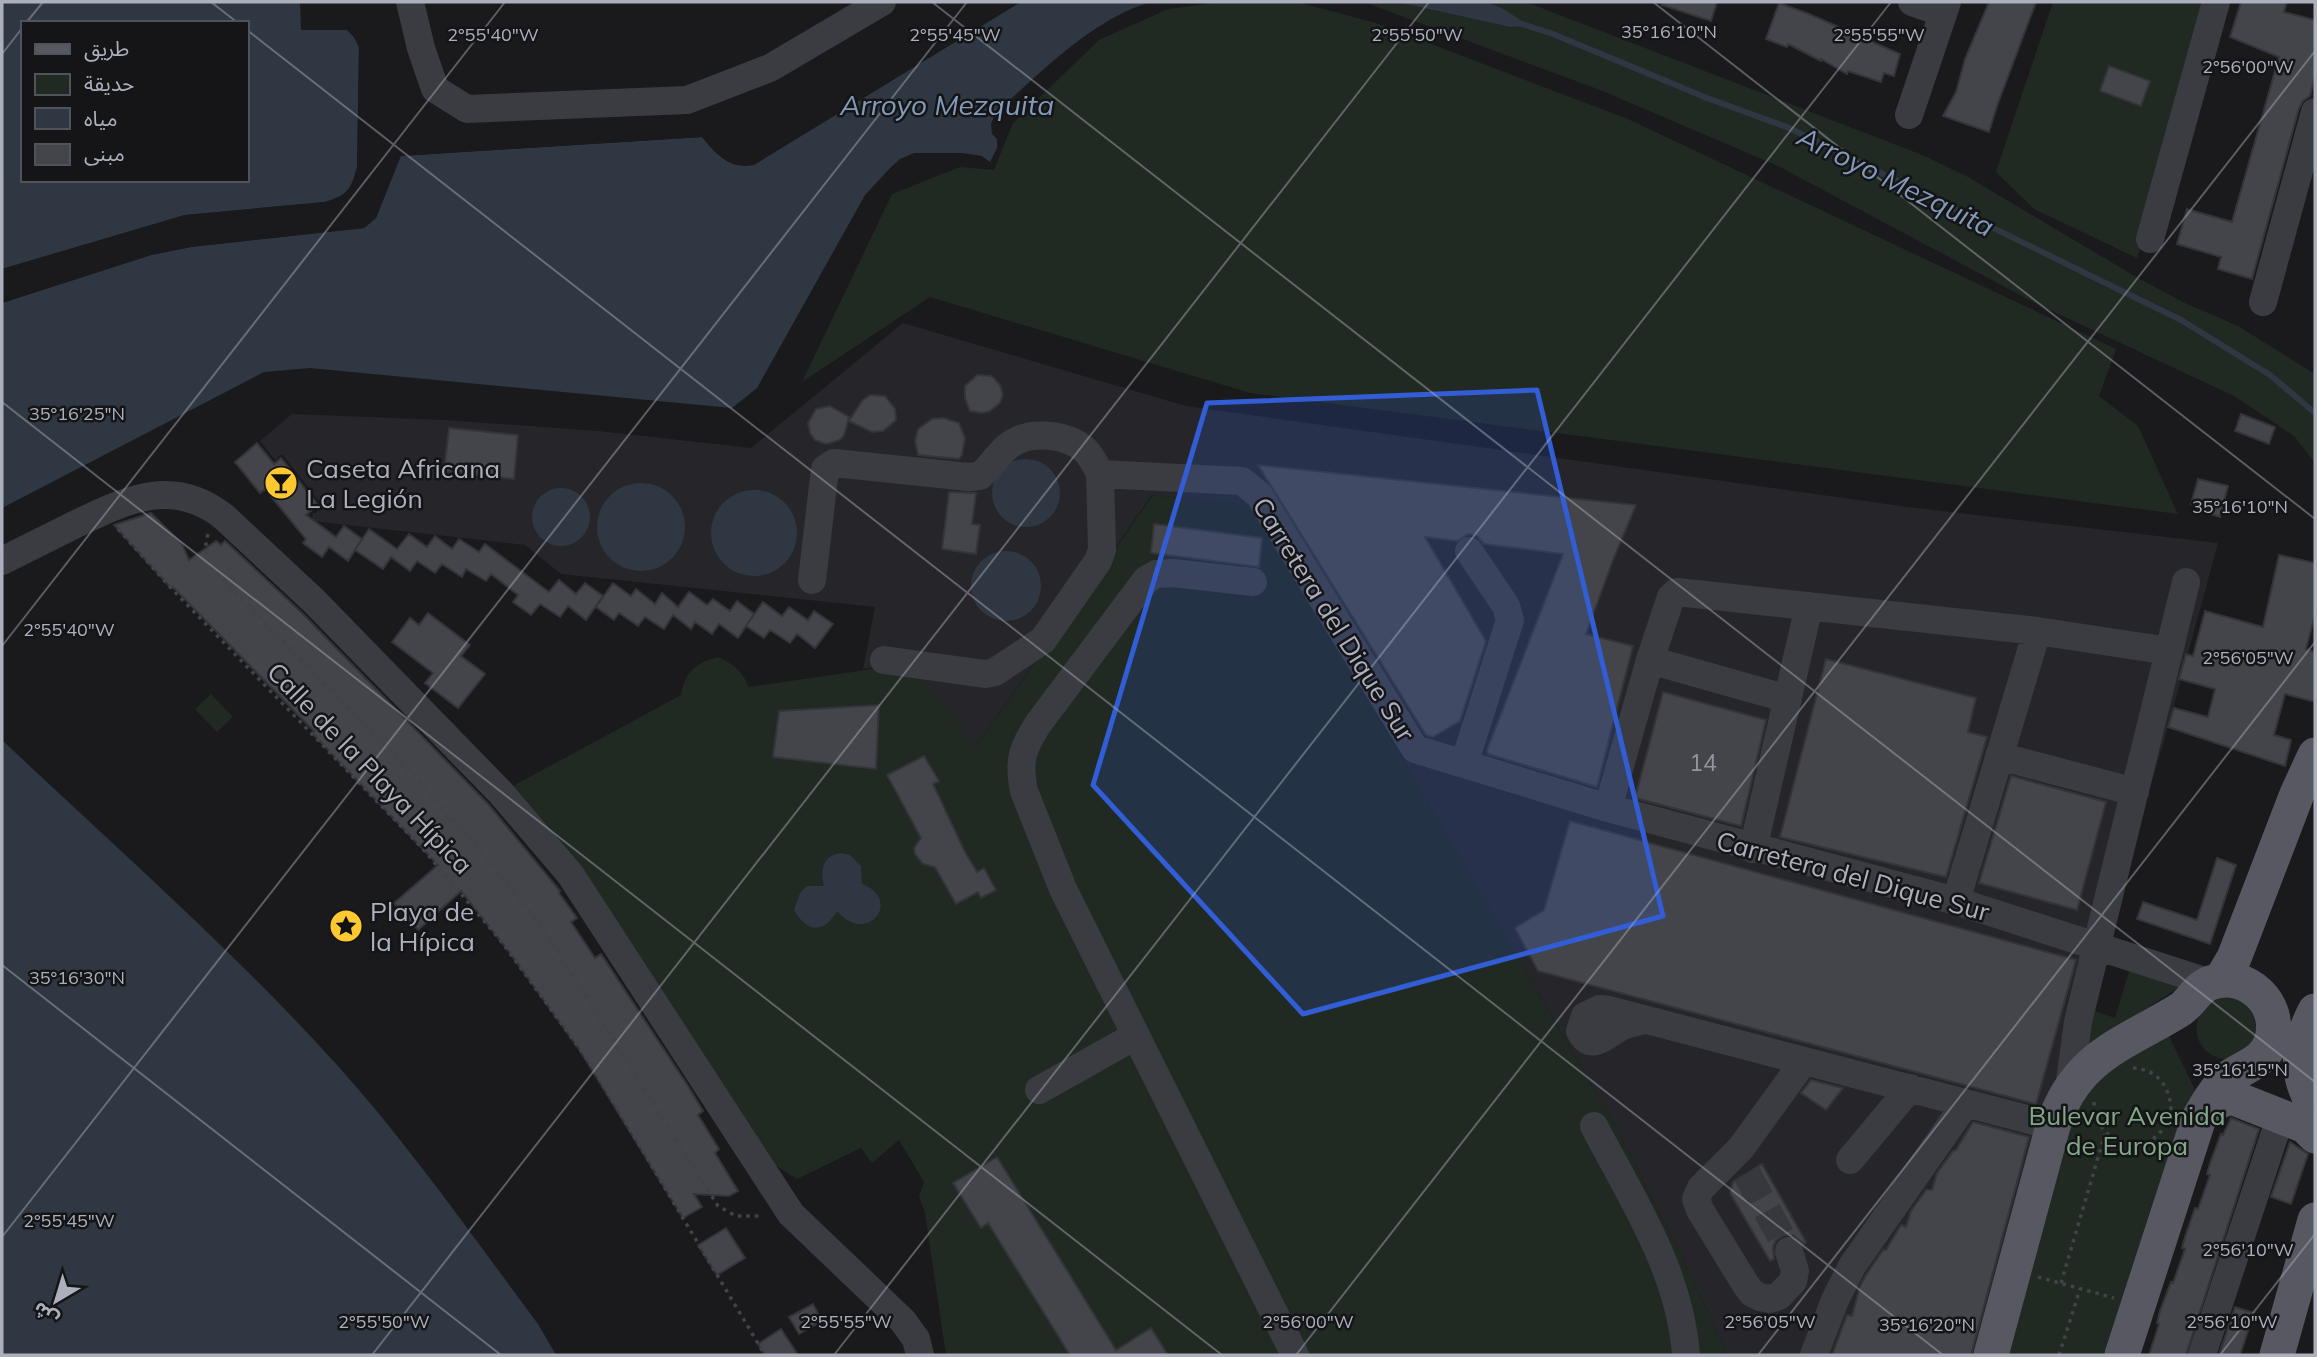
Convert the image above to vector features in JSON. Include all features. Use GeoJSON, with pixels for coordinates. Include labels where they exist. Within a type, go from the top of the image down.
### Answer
{"type":"FeatureCollection","features":[{"type":"Feature","properties":{"kind":"main road"},"geometry":{"type":"LineString","coordinates":[[1992,1355],[2060,1103],[2083,1091],[2081,1074],[2116,1046],[2182,1009],[2194,994],[2216,981],[2234,958],[2297,794],[2315,755]]}},
{"type":"Feature","properties":{"kind":"main road"},"geometry":{"type":"LineString","coordinates":[[2122,1355],[2199,1118],[2221,1085],[2260,1059],[2271,1042],[2273,1018],[2263,997],[2244,983],[2216,981]]}},
{"type":"Feature","properties":{"kind":"main road"},"geometry":{"type":"LineString","coordinates":[[2312,1096],[2303,1082],[2300,1054],[2302,1041],[2315,1011]]}},
{"type":"Feature","properties":{"kind":"main road"},"geometry":{"type":"LineString","coordinates":[[2271,1042],[2285,1071],[2312,1096]]}},
{"type":"Feature","properties":{"kind":"main road"},"geometry":{"type":"LineString","coordinates":[[2199,1118],[2215,1103],[2227,1098],[2247,1102],[2281,1115],[2305,1126],[2315,1136]]}},
{"type":"Feature","properties":{"kind":"main road"},"geometry":{"type":"LineString","coordinates":[[2277,1355],[2315,1220]]}},
{"type":"Feature","properties":{"kind":"street"},"geometry":{"type":"LineString","coordinates":[[410,2],[421,48],[435,89],[467,110],[687,100],[770,68],[882,2]]}},
{"type":"Feature","properties":{"kind":"street"},"geometry":{"type":"LineString","coordinates":[[1909,115],[1945,7],[1912,2]]}},
{"type":"Feature","properties":{"kind":"street"},"geometry":{"type":"LineString","coordinates":[[2150,239],[2216,2]]}},
{"type":"Feature","properties":{"kind":"street"},"geometry":{"type":"LineString","coordinates":[[2263,302],[2315,112]]}},
{"type":"Feature","properties":{"kind":"street"},"geometry":{"type":"LineString","coordinates":[[812,580],[825,469],[831,464],[969,477],[979,476],[1009,445],[1022,438],[1059,438],[1085,450],[1100,474],[1102,550],[1098,561],[1052,630],[1035,647],[1005,668],[985,674],[884,660]]}},
{"type":"Feature","properties":{"kind":"street","name":"Carretera del Dique Sur"},"geometry":{"type":"LineString","coordinates":[[1100,474],[1231,480],[1242,481],[1252,487],[1410,744],[1422,752],[1753,849],[1956,901],[2216,981]]}},
{"type":"Feature","properties":{"kind":"street"},"geometry":{"type":"LineString","coordinates":[[2,561],[103,512],[145,495],[168,494],[191,498],[224,517],[314,601],[501,793],[554,854],[570,874],[791,1214],[903,1321],[916,1339],[920,1355]]}},
{"type":"Feature","properties":{"kind":"street"},"geometry":{"type":"LineString","coordinates":[[1464,764],[1510,620],[1506,606],[1469,551]]}},
{"type":"Feature","properties":{"kind":"street"},"geometry":{"type":"LineString","coordinates":[[1253,582],[1173,573],[1156,574],[1146,580],[1038,724],[1021,757],[1020,774],[1054,867],[1135,1036],[1295,1355]]}},
{"type":"Feature","properties":{"kind":"street"},"geometry":{"type":"LineString","coordinates":[[2083,1091],[2078,1022],[2186,582]]}},
{"type":"Feature","properties":{"kind":"street"},"geometry":{"type":"LineString","coordinates":[[1608,808],[1650,660],[1671,597],[1677,592],[2037,631],[2169,651]]}},
{"type":"Feature","properties":{"kind":"street"},"geometry":{"type":"LineString","coordinates":[[1753,849],[1809,606]]}},
{"type":"Feature","properties":{"kind":"street"},"geometry":{"type":"LineString","coordinates":[[1956,901],[2037,631]]}},
{"type":"Feature","properties":{"kind":"street"},"geometry":{"type":"LineString","coordinates":[[1650,660],[1787,699]]}},
{"type":"Feature","properties":{"kind":"street"},"geometry":{"type":"LineString","coordinates":[[1999,756],[2135,792]]}},
{"type":"Feature","properties":{"kind":"street"},"geometry":{"type":"LineString","coordinates":[[1646,1020],[2053,1126]]}},
{"type":"Feature","properties":{"kind":"street"},"geometry":{"type":"LineString","coordinates":[[1039,1090],[1135,1036]]}},
{"type":"Feature","properties":{"kind":"street"},"geometry":{"type":"LineString","coordinates":[[1789,1251],[1795,1271],[1787,1290],[1770,1299],[1752,1293],[1696,1199],[1701,1188],[1744,1161],[1804,1061]]}},
{"type":"Feature","properties":{"kind":"street"},"geometry":{"type":"LineString","coordinates":[[1850,1160],[1910,1088]]}},
{"type":"Feature","properties":{"kind":"street"},"geometry":{"type":"LineString","coordinates":[[1814,1355],[1835,1300],[1852,1266],[1966,1103]]}},
{"type":"Feature","properties":{"kind":"street"},"geometry":{"type":"LineString","coordinates":[[2202,1355],[2281,1115]]}},
{"type":"Feature","properties":{"kind":"street"},"geometry":{"type":"LineString","coordinates":[[1594,1126],[1666,1265],[1681,1319],[1686,1355]]}},
{"type":"Feature","properties":{"kind":"path","name":"Calle de la Playa Hípica"},"geometry":{"type":"LineString","coordinates":[[103,512],[171,588],[423,849],[501,941],[590,1063],[765,1355]]}},
{"type":"Feature","properties":{"kind":"path"},"geometry":{"type":"LineString","coordinates":[[224,517],[209,533],[204,546],[207,561],[450,815],[509,884],[542,927],[718,1206],[736,1216],[791,1214]]}},
{"type":"Feature","properties":{"kind":"path"},"geometry":{"type":"LineString","coordinates":[[2083,1091],[2094,1102],[2096,1119],[2106,1133],[2120,1143],[2145,1143],[2159,1134],[2169,1120],[2171,1103],[2163,1083],[2147,1071],[2128,1068]]}},
{"type":"Feature","properties":{"kind":"path"},"geometry":{"type":"LineString","coordinates":[[2061,1283],[2106,1133]]}},
{"type":"Feature","properties":{"kind":"path"},"geometry":{"type":"LineString","coordinates":[[2014,1270],[2138,1306]]}},
{"type":"Feature","properties":{"kind":"path"},"geometry":{"type":"LineString","coordinates":[[2059,1355],[2080,1289]]}},
{"type":"Feature","properties":{"kind":"highlighted area"},"geometry":{"type":"Polygon","coordinates":[[[1537,390],[1663,916],[1303,1014],[1093,785],[1207,403],[1537,390]]]}},
{"type":"Feature","properties":{"kind":"shaded area"},"geometry":{"type":"Polygon","coordinates":[[[903,323],[1186,406],[1908,507],[2218,543],[2168,727],[1984,1355],[1728,1355],[1616,1127],[1256,506],[1152,495],[975,748],[955,716],[887,667],[863,669],[875,607],[561,574],[525,545],[312,521],[319,501],[282,454],[275,460],[260,441],[292,414],[445,420],[598,431],[751,448],[903,323]]]}},
{"type":"Feature","properties":{"kind":"green space"},"geometry":{"type":"Polygon","coordinates":[[[1220,2],[1297,2],[1376,23],[1628,119],[2116,349],[2099,396],[2138,426],[2178,514],[1250,393],[930,297],[802,382],[892,194],[960,167],[994,170],[1013,123],[1099,40],[1168,9],[1220,2]]]}},
{"type":"Feature","properties":{"kind":"green space"},"geometry":{"type":"Polygon","coordinates":[[[1364,2],[1397,2],[1510,27],[1529,26],[1502,8],[1486,2],[1526,2],[1925,156],[1968,177],[2138,278],[2185,303],[2238,326],[2315,374],[2315,463],[2294,436],[2236,397],[2035,303],[1778,166],[1600,90],[1364,2]]]}},
{"type":"Feature","properties":{"kind":"green space"},"geometry":{"type":"Polygon","coordinates":[[[2053,2],[2213,2],[2137,258],[2034,209],[1996,172],[2053,2]]]}},
{"type":"Feature","properties":{"kind":"green space"},"geometry":{"type":"Polygon","coordinates":[[[1153,495],[1256,506],[1616,1127],[1728,1355],[946,1355],[925,1213],[919,1197],[924,1182],[899,1140],[872,1163],[861,1148],[797,1179],[775,1165],[511,787],[681,695],[685,680],[693,669],[718,657],[737,669],[749,687],[887,667],[906,673],[924,684],[955,716],[975,748],[1153,495]]]}},
{"type":"Feature","properties":{"kind":"green space"},"geometry":{"type":"Polygon","coordinates":[[[211,694],[233,717],[217,732],[195,709],[211,694]]]}},
{"type":"Feature","properties":{"kind":"green space"},"geometry":{"type":"Polygon","coordinates":[[[2131,965],[2180,979],[2178,988],[2086,1047],[2095,1011],[2115,1018],[2131,965]]]}},
{"type":"Feature","properties":{"kind":"green space"},"geometry":{"type":"Polygon","coordinates":[[[2219,997],[2235,997],[2254,1010],[2258,1040],[2231,1060],[2218,1058],[2207,1052],[2200,1044],[2197,1034],[2200,1013],[2219,997]]]}},
{"type":"Feature","properties":{"kind":"green space","name":"Bulevar Avenida de Europa"},"geometry":{"type":"Polygon","coordinates":[[[2168,1034],[2195,1090],[2114,1355],[2005,1355],[2076,1098],[2085,1084],[2168,1034]]]}},
{"type":"Feature","properties":{"kind":"water"},"geometry":{"type":"Polygon","coordinates":[[[2,2],[300,2],[301,30],[347,30],[354,37],[359,47],[357,167],[353,181],[344,194],[325,202],[185,215],[2,269],[2,2]]]}},
{"type":"Feature","properties":{"kind":"water"},"geometry":{"type":"Polygon","coordinates":[[[1021,2],[1152,2],[1131,9],[1089,33],[1048,65],[995,114],[991,124],[992,134],[997,139],[997,148],[990,162],[982,156],[963,153],[914,153],[900,159],[891,167],[865,195],[757,388],[732,408],[310,368],[264,372],[2,508],[2,303],[151,255],[191,247],[364,228],[376,218],[400,156],[702,137],[725,160],[738,165],[754,165],[1021,2]]]}},
{"type":"Feature","properties":{"kind":"water"},"geometry":{"type":"Polygon","coordinates":[[[1397,2],[1486,2],[1502,8],[1530,26],[1510,27],[1397,2]]]}},
{"type":"Feature","properties":{"kind":"water"},"geometry":{"type":"Polygon","coordinates":[[[1026,459],[1039,462],[1050,469],[1057,480],[1060,493],[1057,506],[1050,517],[1039,524],[1026,527],[1013,524],[1002,517],[995,506],[992,493],[995,480],[1002,469],[1013,462],[1026,459]]]}},
{"type":"Feature","properties":{"kind":"water"},"geometry":{"type":"Polygon","coordinates":[[[641,483],[666,490],[678,502],[685,527],[678,552],[666,564],[641,571],[616,564],[604,552],[597,527],[604,502],[616,490],[641,483]]]}},
{"type":"Feature","properties":{"kind":"water"},"geometry":{"type":"Polygon","coordinates":[[[555,488],[567,488],[582,496],[590,511],[590,523],[582,538],[567,546],[555,546],[540,538],[532,523],[532,511],[540,496],[555,488]]]}},
{"type":"Feature","properties":{"kind":"water"},"geometry":{"type":"Polygon","coordinates":[[[754,490],[778,497],[790,509],[797,533],[790,557],[778,569],[754,576],[730,569],[718,557],[711,533],[718,509],[730,497],[754,490]]]}},
{"type":"Feature","properties":{"kind":"water"},"geometry":{"type":"Polygon","coordinates":[[[1013,551],[1026,557],[1035,566],[1039,572],[1039,600],[1031,611],[1020,619],[999,621],[981,611],[973,600],[971,579],[981,561],[992,553],[1013,551]]]}},
{"type":"Feature","properties":{"kind":"water"},"geometry":{"type":"Polygon","coordinates":[[[2,740],[215,939],[337,1065],[390,1127],[440,1192],[538,1324],[556,1355],[2,1355],[2,740]]]}},
{"type":"Feature","properties":{"kind":"water"},"geometry":{"type":"Polygon","coordinates":[[[841,853],[850,855],[861,866],[862,884],[874,891],[880,900],[880,909],[876,917],[869,922],[860,924],[849,921],[837,911],[827,924],[816,928],[810,926],[799,918],[794,910],[800,893],[807,886],[824,886],[824,864],[830,857],[841,853]]]}},
{"type":"Feature","properties":{"kind":"pier"},"geometry":{"type":"Polygon","coordinates":[[[347,27],[357,35],[362,47],[360,168],[355,186],[344,199],[326,205],[185,219],[2,272],[2,269],[185,215],[325,202],[342,196],[352,185],[357,167],[359,47],[347,27]]]}},
{"type":"Feature","properties":{"kind":"pier"},"geometry":{"type":"Polygon","coordinates":[[[702,134],[702,137],[401,156],[376,218],[364,228],[191,247],[151,255],[2,303],[2,299],[151,252],[191,243],[362,225],[373,215],[399,152],[702,134]]]}},
{"type":"Feature","properties":{"kind":"building"},"geometry":{"type":"Polygon","coordinates":[[[1662,2],[1717,2],[1711,21],[1662,5],[1662,2]]]}},
{"type":"Feature","properties":{"kind":"building"},"geometry":{"type":"Polygon","coordinates":[[[1989,2],[2036,2],[1989,132],[1943,116],[1956,92],[1965,59],[1989,2]]]}},
{"type":"Feature","properties":{"kind":"building"},"geometry":{"type":"Polygon","coordinates":[[[2241,2],[2287,2],[2284,12],[2315,20],[2315,75],[2310,96],[2299,108],[2252,279],[2218,269],[2221,257],[2177,244],[2187,209],[2232,222],[2279,57],[2230,37],[2241,2]]]}},
{"type":"Feature","properties":{"kind":"building"},"geometry":{"type":"Polygon","coordinates":[[[1779,3],[1900,54],[1894,76],[1884,73],[1881,82],[1848,71],[1847,74],[1788,44],[1787,47],[1766,39],[1779,3]]]}},
{"type":"Feature","properties":{"kind":"building"},"geometry":{"type":"Polygon","coordinates":[[[2109,66],[2150,81],[2141,106],[2100,91],[2109,66]]]}},
{"type":"Feature","properties":{"kind":"building"},"geometry":{"type":"Polygon","coordinates":[[[977,375],[992,376],[1000,385],[1003,395],[1000,403],[990,411],[982,413],[970,411],[965,398],[965,386],[977,375]]]}},
{"type":"Feature","properties":{"kind":"building"},"geometry":{"type":"Polygon","coordinates":[[[870,395],[885,396],[895,409],[896,420],[883,431],[872,432],[849,421],[862,401],[870,395]]]}},
{"type":"Feature","properties":{"kind":"building"},"geometry":{"type":"Polygon","coordinates":[[[830,406],[849,417],[840,440],[826,444],[815,440],[808,423],[816,409],[830,406]]]}},
{"type":"Feature","properties":{"kind":"building"},"geometry":{"type":"Polygon","coordinates":[[[2241,414],[2275,427],[2269,444],[2235,431],[2241,414]]]}},
{"type":"Feature","properties":{"kind":"building"},"geometry":{"type":"Polygon","coordinates":[[[943,418],[959,423],[965,438],[962,455],[959,459],[918,455],[915,441],[918,429],[932,419],[943,418]]]}},
{"type":"Feature","properties":{"kind":"building"},"geometry":{"type":"Polygon","coordinates":[[[449,428],[518,435],[514,479],[444,471],[449,428]]]}},
{"type":"Feature","properties":{"kind":"building"},"geometry":{"type":"Polygon","coordinates":[[[257,443],[274,464],[281,458],[318,505],[306,515],[336,537],[344,526],[362,539],[348,561],[329,547],[322,557],[303,543],[306,539],[265,489],[260,493],[235,462],[257,443]]]}},
{"type":"Feature","properties":{"kind":"building"},"geometry":{"type":"Polygon","coordinates":[[[1258,465],[1636,505],[1586,634],[1633,646],[1597,787],[1488,754],[1487,750],[1563,554],[1484,544],[1477,536],[1469,534],[1457,541],[1425,537],[1486,641],[1460,721],[1433,737],[1426,735],[1258,465]]]}},
{"type":"Feature","properties":{"kind":"building"},"geometry":{"type":"Polygon","coordinates":[[[2198,479],[2228,486],[2220,517],[2204,512],[2205,507],[2191,504],[2198,479]]]}},
{"type":"Feature","properties":{"kind":"building"},"geometry":{"type":"Polygon","coordinates":[[[949,492],[976,493],[972,524],[980,525],[976,554],[942,549],[949,492]]]}},
{"type":"Feature","properties":{"kind":"building"},"geometry":{"type":"Polygon","coordinates":[[[151,513],[182,544],[189,560],[216,541],[221,545],[225,541],[302,613],[489,805],[560,891],[577,918],[571,922],[595,958],[601,954],[688,1086],[703,1111],[698,1115],[719,1149],[715,1153],[738,1191],[729,1196],[694,1194],[702,1207],[683,1218],[579,1049],[510,953],[461,891],[418,930],[394,903],[438,865],[312,733],[314,731],[173,587],[171,588],[114,525],[151,513]]]}},
{"type":"Feature","properties":{"kind":"building"},"geometry":{"type":"Polygon","coordinates":[[[1154,524],[1262,538],[1259,567],[1151,553],[1154,524]]]}},
{"type":"Feature","properties":{"kind":"building"},"geometry":{"type":"Polygon","coordinates":[[[369,529],[397,549],[409,534],[427,547],[435,536],[452,549],[459,539],[479,552],[485,544],[549,592],[559,580],[576,594],[585,583],[603,596],[586,620],[568,606],[560,617],[540,604],[531,615],[513,602],[518,595],[491,574],[486,581],[466,569],[462,577],[442,564],[435,573],[417,561],[410,571],[391,557],[383,569],[355,550],[369,529]]]}},
{"type":"Feature","properties":{"kind":"building"},"geometry":{"type":"Polygon","coordinates":[[[2279,555],[2315,563],[2315,614],[2306,649],[2315,652],[2315,702],[2285,694],[2274,735],[2291,740],[2285,766],[2168,727],[2174,708],[2208,717],[2215,689],[2179,679],[2186,654],[2193,656],[2205,611],[2263,627],[2279,555]]]}},
{"type":"Feature","properties":{"kind":"building"},"geometry":{"type":"Polygon","coordinates":[[[613,583],[631,596],[636,589],[655,604],[662,593],[678,607],[689,592],[707,605],[713,599],[730,611],[737,601],[754,614],[738,638],[719,624],[712,634],[695,622],[691,629],[673,615],[664,629],[645,617],[638,626],[619,613],[614,620],[596,607],[613,583]]]}},
{"type":"Feature","properties":{"kind":"building"},"geometry":{"type":"Polygon","coordinates":[[[763,602],[782,616],[789,607],[808,620],[814,611],[833,624],[815,648],[797,634],[790,643],[770,630],[764,638],[746,626],[763,602]]]}},
{"type":"Feature","properties":{"kind":"building"},"geometry":{"type":"Polygon","coordinates":[[[428,613],[470,645],[461,656],[485,674],[458,708],[425,683],[433,673],[392,642],[410,618],[419,625],[428,613]]]}},
{"type":"Feature","properties":{"kind":"building"},"geometry":{"type":"Polygon","coordinates":[[[1826,659],[1976,698],[1968,732],[1987,737],[1946,877],[1780,837],[1826,659]]]}},
{"type":"Feature","properties":{"kind":"building"},"geometry":{"type":"Polygon","coordinates":[[[1663,692],[1766,720],[1741,826],[1635,798],[1663,692]]]}},
{"type":"Feature","properties":{"kind":"building"},"geometry":{"type":"Polygon","coordinates":[[[879,705],[876,769],[773,757],[779,711],[879,705]]]}},
{"type":"Feature","properties":{"kind":"building"},"geometry":{"type":"Polygon","coordinates":[[[924,756],[939,781],[933,784],[965,852],[977,872],[984,868],[996,890],[981,898],[978,892],[956,904],[935,867],[923,864],[915,854],[914,848],[921,838],[887,775],[924,756]]]}},
{"type":"Feature","properties":{"kind":"building"},"geometry":{"type":"Polygon","coordinates":[[[2011,776],[2106,802],[2077,910],[1979,883],[2011,776]]]}},
{"type":"Feature","properties":{"kind":"building"},"geometry":{"type":"Polygon","coordinates":[[[1570,821],[2076,960],[2036,1104],[1538,971],[1515,928],[1544,910],[1570,821]]]}},
{"type":"Feature","properties":{"kind":"building"},"geometry":{"type":"Polygon","coordinates":[[[2217,858],[2236,865],[2210,944],[2137,919],[2143,902],[2197,920],[2217,858]]]}},
{"type":"Feature","properties":{"kind":"building"},"geometry":{"type":"Polygon","coordinates":[[[1811,1080],[1843,1088],[1826,1110],[1801,1093],[1811,1080]]]}},
{"type":"Feature","properties":{"kind":"building"},"geometry":{"type":"Polygon","coordinates":[[[2231,1118],[2259,1129],[2186,1355],[2149,1355],[2159,1324],[2160,1311],[2185,1249],[2182,1248],[2185,1237],[2210,1175],[2207,1174],[2210,1163],[2221,1134],[2223,1135],[2231,1118]]]}},
{"type":"Feature","properties":{"kind":"building"},"geometry":{"type":"Polygon","coordinates":[[[1973,1122],[2029,1137],[1971,1355],[1832,1355],[1847,1315],[1852,1316],[1860,1286],[1866,1275],[1901,1225],[1906,1227],[1911,1211],[1926,1190],[1932,1190],[1937,1173],[1956,1150],[1973,1122]]]}},
{"type":"Feature","properties":{"kind":"building"},"geometry":{"type":"Polygon","coordinates":[[[2290,1142],[2308,1154],[2291,1204],[2271,1197],[2290,1142]]]}},
{"type":"Feature","properties":{"kind":"building"},"geometry":{"type":"Polygon","coordinates":[[[997,1157],[1116,1350],[1151,1328],[1168,1355],[1070,1355],[988,1223],[981,1228],[953,1183],[997,1157]]]}},
{"type":"Feature","properties":{"kind":"building"},"geometry":{"type":"Polygon","coordinates":[[[1762,1164],[1806,1242],[1804,1244],[1793,1235],[1784,1235],[1776,1240],[1773,1247],[1774,1259],[1770,1261],[1730,1193],[1733,1182],[1762,1164]]]}},
{"type":"Feature","properties":{"kind":"building"},"geometry":{"type":"Polygon","coordinates":[[[726,1228],[745,1258],[717,1275],[698,1245],[726,1228]]]}},
{"type":"Feature","properties":{"kind":"building"},"geometry":{"type":"Polygon","coordinates":[[[813,1304],[822,1321],[799,1334],[789,1317],[813,1304]]]}},
{"type":"Feature","properties":{"kind":"building"},"geometry":{"type":"Polygon","coordinates":[[[2235,1307],[2254,1313],[2240,1355],[2219,1355],[2235,1307]]]}},
{"type":"Feature","properties":{"kind":"building"},"geometry":{"type":"Polygon","coordinates":[[[781,1329],[798,1355],[765,1355],[758,1344],[781,1329]]]}},
{"type":"Feature","properties":{"kind":"waterway","name":"Arroyo Mezquita"},"geometry":{"type":"LineString","coordinates":[[1522,24],[1787,127],[2181,320],[2270,375],[2315,413]]}},
{"type":"Feature","properties":{"kind":"tunnel"},"geometry":{"type":"LineString","coordinates":[[1747,1174],[1789,1251]]}},
{"type":"Feature","properties":{"kind":"place","name":"Caseta Africana La Legión"},"geometry":{"type":"Point","coordinates":[281,483]}},
{"type":"Feature","properties":{"kind":"place","name":"Playa de la Hípica"},"geometry":{"type":"Point","coordinates":[346,926]}}]}
